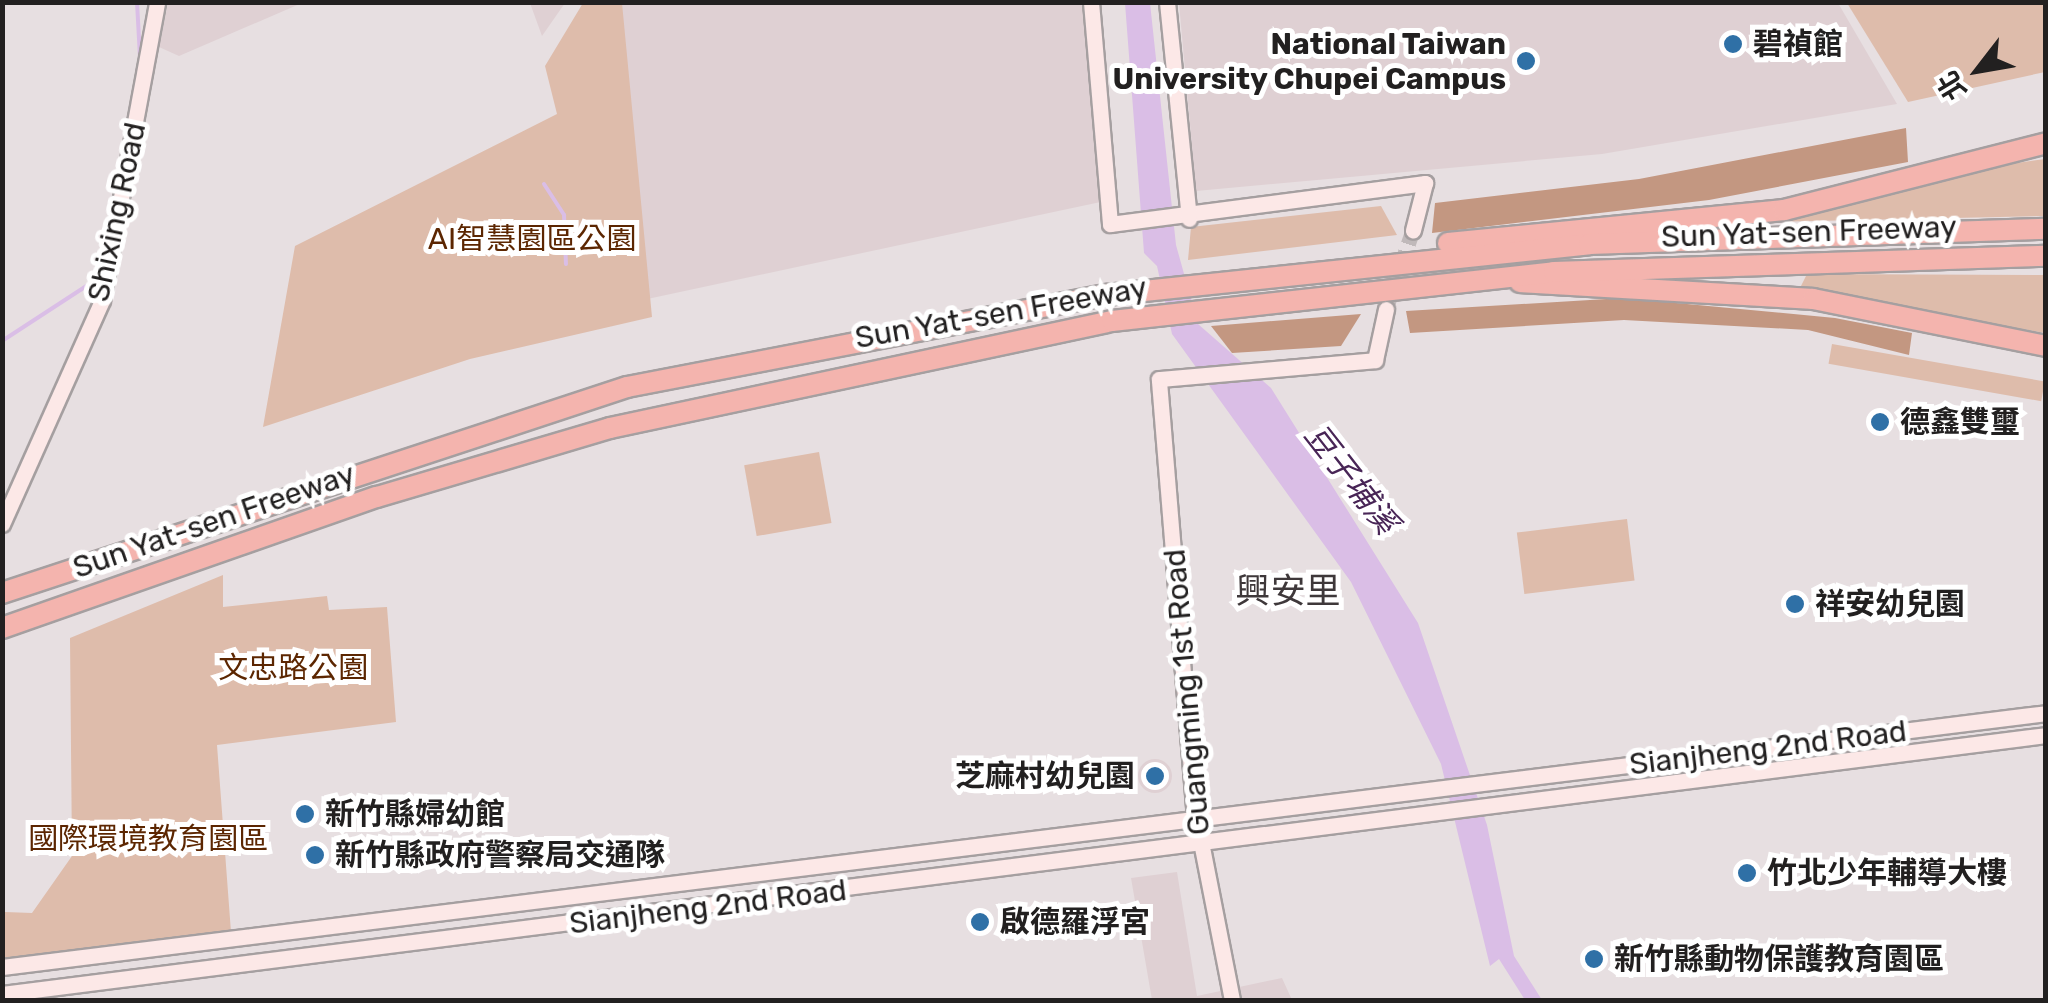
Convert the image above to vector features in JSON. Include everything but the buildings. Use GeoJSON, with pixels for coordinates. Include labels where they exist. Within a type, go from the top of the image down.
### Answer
{"type":"FeatureCollection","features":[{"type":"Feature","properties":{"kind":"highway"},"geometry":{"type":"LineString","coordinates":[[1202,278],[1551,231],[1768,213],[2046,144]]}},
{"type":"Feature","properties":{"kind":"highway","name":"Sun Yat-sen Freeway"},"geometry":{"type":"LineString","coordinates":[[8,592],[626,387],[1106,295],[1202,278],[1588,244],[2046,229]]}},
{"type":"Feature","properties":{"kind":"highway","name":"Sun Yat-sen Freeway"},"geometry":{"type":"LineString","coordinates":[[10,625],[610,428],[1112,322],[1211,306],[1518,281],[1574,270],[2046,256]]}},
{"type":"Feature","properties":{"kind":"highway"},"geometry":{"type":"LineString","coordinates":[[1518,281],[1813,299],[2046,346]]}},
{"type":"Feature","properties":{"kind":"street","name":"Shixing Road"},"geometry":{"type":"LineString","coordinates":[[2,524],[102,300],[157,2]]}},
{"type":"Feature","properties":{"kind":"street"},"geometry":{"type":"LineString","coordinates":[[1091,2],[1110,224],[1189,219],[1425,183],[1413,230]]}},
{"type":"Feature","properties":{"kind":"street"},"geometry":{"type":"LineString","coordinates":[[1167,2],[1189,219]]}},
{"type":"Feature","properties":{"kind":"street","name":"Guangming 1st Road"},"geometry":{"type":"LineString","coordinates":[[1232,1000],[1197,824],[1159,380],[1375,360],[1386,308]]}},
{"type":"Feature","properties":{"kind":"street","name":"Sianjheng 2nd Road"},"geometry":{"type":"LineString","coordinates":[[2,967],[1197,824],[1411,792],[2046,713]]}},
{"type":"Feature","properties":{"kind":"street","name":"Sianjheng 2nd Road"},"geometry":{"type":"LineString","coordinates":[[2,994],[1200,846],[2046,735]]}},
{"type":"Feature","properties":{"kind":"street"},"geometry":{"type":"LineString","coordinates":[[64,1000],[94,983]]}},
{"type":"Feature","properties":{"kind":"shaded area"},"geometry":{"type":"Polygon","coordinates":[[[168,3],[302,3],[179,56],[159,47],[168,3]]]}},
{"type":"Feature","properties":{"kind":"shaded area"},"geometry":{"type":"Polygon","coordinates":[[[530,3],[565,3],[542,36],[530,3]]]}},
{"type":"Feature","properties":{"kind":"shaded area"},"geometry":{"type":"Polygon","coordinates":[[[620,3],[1093,3],[1110,200],[638,301],[620,3]]]}},
{"type":"Feature","properties":{"kind":"shaded area","name":"豆子埔溪"},"geometry":{"type":"Polygon","coordinates":[[[1125,3],[1150,3],[1176,245],[1198,324],[1271,388],[1418,623],[1487,825],[1514,956],[1542,1000],[1525,1000],[1499,959],[1490,966],[1441,764],[1351,582],[1172,334],[1157,266],[1144,253],[1125,3]]]}},
{"type":"Feature","properties":{"kind":"shaded area","name":"National Taiwan University Chupei Campus"},"geometry":{"type":"Polygon","coordinates":[[[1179,3],[1838,3],[1897,104],[1602,154],[1196,191],[1179,3]]]}},
{"type":"Feature","properties":{"kind":"shaded area"},"geometry":{"type":"Polygon","coordinates":[[[1906,128],[1908,162],[1709,200],[1432,233],[1435,203],[1639,179],[1906,128]]]}},
{"type":"Feature","properties":{"kind":"shaded area"},"geometry":{"type":"Polygon","coordinates":[[[1623,298],[1835,318],[1912,333],[1909,355],[1808,330],[1624,320],[1410,333],[1406,311],[1623,298]]]}},
{"type":"Feature","properties":{"kind":"shaded area"},"geometry":{"type":"Polygon","coordinates":[[[1361,314],[1341,346],[1232,353],[1211,326],[1361,314]]]}},
{"type":"Feature","properties":{"kind":"shaded area","name":"芝麻村幼兒園"},"geometry":{"type":"Polygon","coordinates":[[[1155,759],[1167,764],[1172,776],[1167,788],[1155,793],[1143,788],[1138,776],[1143,764],[1155,759]]]}},
{"type":"Feature","properties":{"kind":"shaded area"},"geometry":{"type":"Polygon","coordinates":[[[1177,872],[1197,996],[1282,978],[1292,1000],[1152,1000],[1131,878],[1177,872]]]}},
{"type":"Feature","properties":{"kind":"green space","name":"AI智慧園區公園"},"geometry":{"type":"Polygon","coordinates":[[[583,3],[622,3],[652,317],[470,359],[263,427],[295,246],[557,114],[545,66],[583,3]]]}},
{"type":"Feature","properties":{"kind":"green space"},"geometry":{"type":"Polygon","coordinates":[[[1847,3],[2045,3],[2045,72],[1908,102],[1847,3]]]}},
{"type":"Feature","properties":{"kind":"green space"},"geometry":{"type":"Polygon","coordinates":[[[2045,159],[2045,216],[1769,222],[2017,163],[2045,159]]]}},
{"type":"Feature","properties":{"kind":"green space"},"geometry":{"type":"Polygon","coordinates":[[[1381,206],[1397,235],[1188,260],[1191,227],[1381,206]]]}},
{"type":"Feature","properties":{"kind":"green space"},"geometry":{"type":"Polygon","coordinates":[[[1807,274],[2045,275],[2045,333],[1799,290],[1807,274]]]}},
{"type":"Feature","properties":{"kind":"green space"},"geometry":{"type":"Polygon","coordinates":[[[1832,344],[2045,382],[2041,401],[1829,364],[1832,344]]]}},
{"type":"Feature","properties":{"kind":"green space"},"geometry":{"type":"Polygon","coordinates":[[[819,452],[832,523],[757,536],[744,465],[819,452]]]}},
{"type":"Feature","properties":{"kind":"green space"},"geometry":{"type":"Polygon","coordinates":[[[1627,519],[1635,581],[1524,594],[1517,533],[1627,519]]]}},
{"type":"Feature","properties":{"kind":"green space","name":"國際環境教育園區"},"geometry":{"type":"Polygon","coordinates":[[[223,575],[223,607],[327,596],[329,610],[387,607],[396,722],[217,745],[231,932],[5,959],[5,912],[32,913],[72,856],[70,638],[223,575]]]}},
{"type":"Feature","properties":{"kind":"waterway"},"geometry":{"type":"LineString","coordinates":[[137,2],[140,58]]}},
{"type":"Feature","properties":{"kind":"waterway"},"geometry":{"type":"LineString","coordinates":[[544,184],[564,215],[566,264]]}},
{"type":"Feature","properties":{"kind":"waterway"},"geometry":{"type":"LineString","coordinates":[[2,341],[88,285]]}},
{"type":"Feature","properties":{"kind":"tunnel"},"geometry":{"type":"LineString","coordinates":[[1386,309],[1413,230]]}},
{"type":"Feature","properties":{"kind":"place","name":"碧禎館"},"geometry":{"type":"Point","coordinates":[1733,44]}},
{"type":"Feature","properties":{"kind":"place","name":"National Taiwan University Chupei Campus"},"geometry":{"type":"Point","coordinates":[1526,61]}},
{"type":"Feature","properties":{"kind":"place","name":"德鑫雙璽"},"geometry":{"type":"Point","coordinates":[1880,422]}},
{"type":"Feature","properties":{"kind":"place","name":"祥安幼兒園"},"geometry":{"type":"Point","coordinates":[1795,604]}},
{"type":"Feature","properties":{"kind":"place","name":"芝麻村幼兒園"},"geometry":{"type":"Point","coordinates":[1155,776]}},
{"type":"Feature","properties":{"kind":"place","name":"新竹縣婦幼館"},"geometry":{"type":"Point","coordinates":[305,814]}},
{"type":"Feature","properties":{"kind":"place","name":"新竹縣政府警察局交通隊"},"geometry":{"type":"Point","coordinates":[315,855]}},
{"type":"Feature","properties":{"kind":"place","name":"竹北少年輔導大樓"},"geometry":{"type":"Point","coordinates":[1747,873]}},
{"type":"Feature","properties":{"kind":"place","name":"啟德羅浮宮"},"geometry":{"type":"Point","coordinates":[980,922]}},
{"type":"Feature","properties":{"kind":"place","name":"新竹縣動物保護教育園區"},"geometry":{"type":"Point","coordinates":[1594,959]}},
{"type":"Feature","properties":{"kind":"district","name":"興安里"},"geometry":{"type":"Point","coordinates":[1288,591]}},
{"type":"Feature","properties":{"kind":"park label","name":"文忠路公園"},"geometry":{"type":"Point","coordinates":[293,668]}}]}
